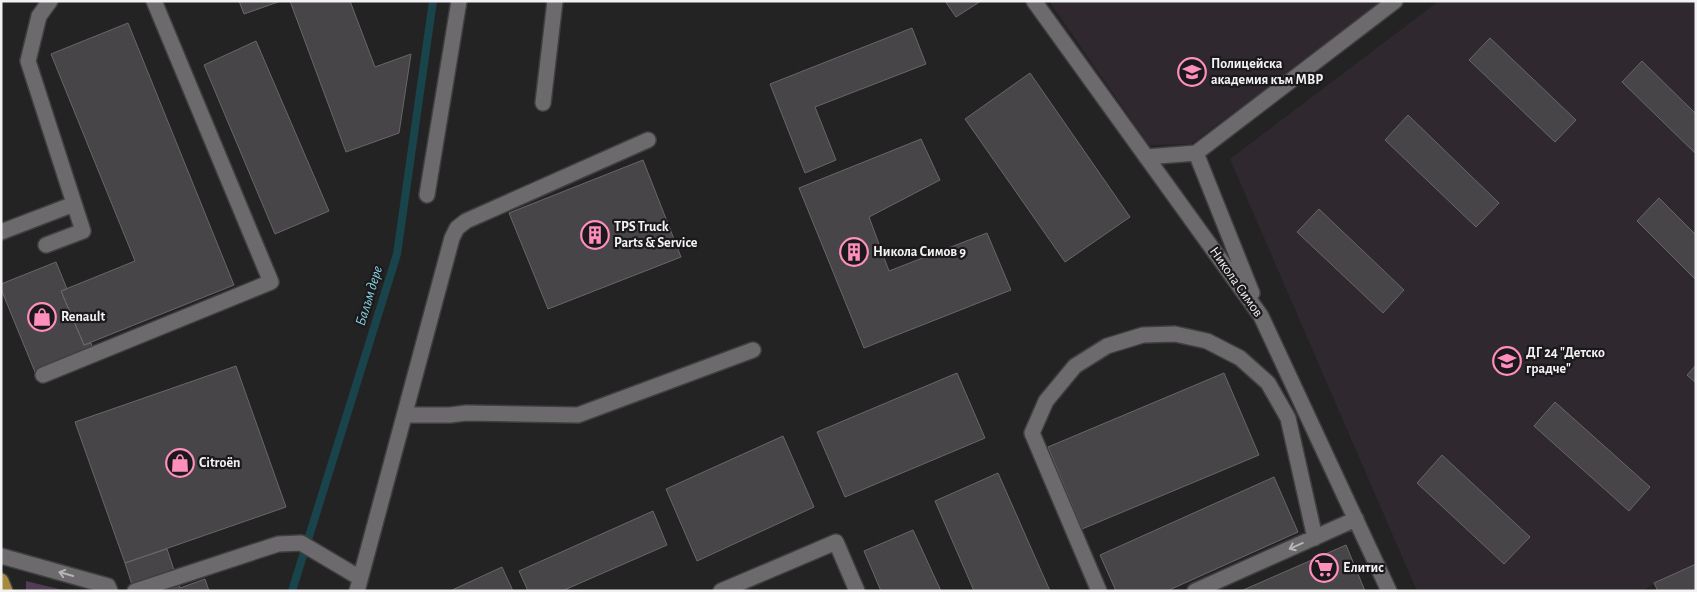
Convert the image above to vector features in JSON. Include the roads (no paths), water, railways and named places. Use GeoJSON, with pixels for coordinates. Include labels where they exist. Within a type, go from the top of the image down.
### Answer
{"type":"FeatureCollection","features":[{"type":"Feature","properties":{"kind":"main road"},"geometry":{"type":"LineString","coordinates":[[1,582],[5,591]]}},
{"type":"Feature","properties":{"kind":"street"},"geometry":{"type":"LineString","coordinates":[[46,245],[83,231],[28,61],[39,16],[50,1]]}},
{"type":"Feature","properties":{"kind":"street"},"geometry":{"type":"LineString","coordinates":[[43,375],[271,282],[154,1]]}},
{"type":"Feature","properties":{"kind":"street"},"geometry":{"type":"LineString","coordinates":[[427,195],[459,1]]}},
{"type":"Feature","properties":{"kind":"street"},"geometry":{"type":"LineString","coordinates":[[543,103],[555,1]]}},
{"type":"Feature","properties":{"kind":"street","name":"Никола Симов"},"geometry":{"type":"LineString","coordinates":[[1034,1],[1261,316],[1389,591]]}},
{"type":"Feature","properties":{"kind":"street"},"geometry":{"type":"LineString","coordinates":[[1146,157],[1196,153],[1396,1]]}},
{"type":"Feature","properties":{"kind":"street"},"geometry":{"type":"LineString","coordinates":[[134,591],[278,544],[301,543],[358,584],[406,415],[452,238],[457,228],[466,221],[648,140]]}},
{"type":"Feature","properties":{"kind":"street"},"geometry":{"type":"LineString","coordinates":[[1196,153],[1261,316]]}},
{"type":"Feature","properties":{"kind":"street"},"geometry":{"type":"LineString","coordinates":[[1,232],[74,204]]}},
{"type":"Feature","properties":{"kind":"street"},"geometry":{"type":"LineString","coordinates":[[1099,591],[1032,433],[1046,400],[1074,366],[1107,346],[1143,335],[1176,334],[1207,341],[1240,358],[1268,384],[1288,418],[1315,538]]}},
{"type":"Feature","properties":{"kind":"street"},"geometry":{"type":"LineString","coordinates":[[406,415],[466,413],[578,415],[753,350]]}},
{"type":"Feature","properties":{"kind":"street"},"geometry":{"type":"LineString","coordinates":[[1194,591],[1356,519]]}},
{"type":"Feature","properties":{"kind":"street"},"geometry":{"type":"LineString","coordinates":[[721,591],[836,542],[857,591]]}},
{"type":"Feature","properties":{"kind":"street"},"geometry":{"type":"LineString","coordinates":[[1,556],[108,586],[110,591]]}},
{"type":"Feature","properties":{"kind":"waterway","name":"Балъм дере"},"geometry":{"type":"LineString","coordinates":[[292,591],[397,254],[433,1]]}},
{"type":"Feature","properties":{"kind":"place","name":"Полицейска академия към МВР"},"geometry":{"type":"Point","coordinates":[1192,72]}},
{"type":"Feature","properties":{"kind":"place","name":"TPS Truck Parts & Service"},"geometry":{"type":"Point","coordinates":[595,235]}},
{"type":"Feature","properties":{"kind":"place","name":"Никола Симов 9"},"geometry":{"type":"Point","coordinates":[854,252]}},
{"type":"Feature","properties":{"kind":"place","name":"Renault"},"geometry":{"type":"Point","coordinates":[42,317]}},
{"type":"Feature","properties":{"kind":"place","name":"ДГ 24 \"Детско градче\""},"geometry":{"type":"Point","coordinates":[1507,361]}},
{"type":"Feature","properties":{"kind":"place","name":"Citroën"},"geometry":{"type":"Point","coordinates":[180,463]}},
{"type":"Feature","properties":{"kind":"place","name":"Елитис"},"geometry":{"type":"Point","coordinates":[1324,568]}}]}
